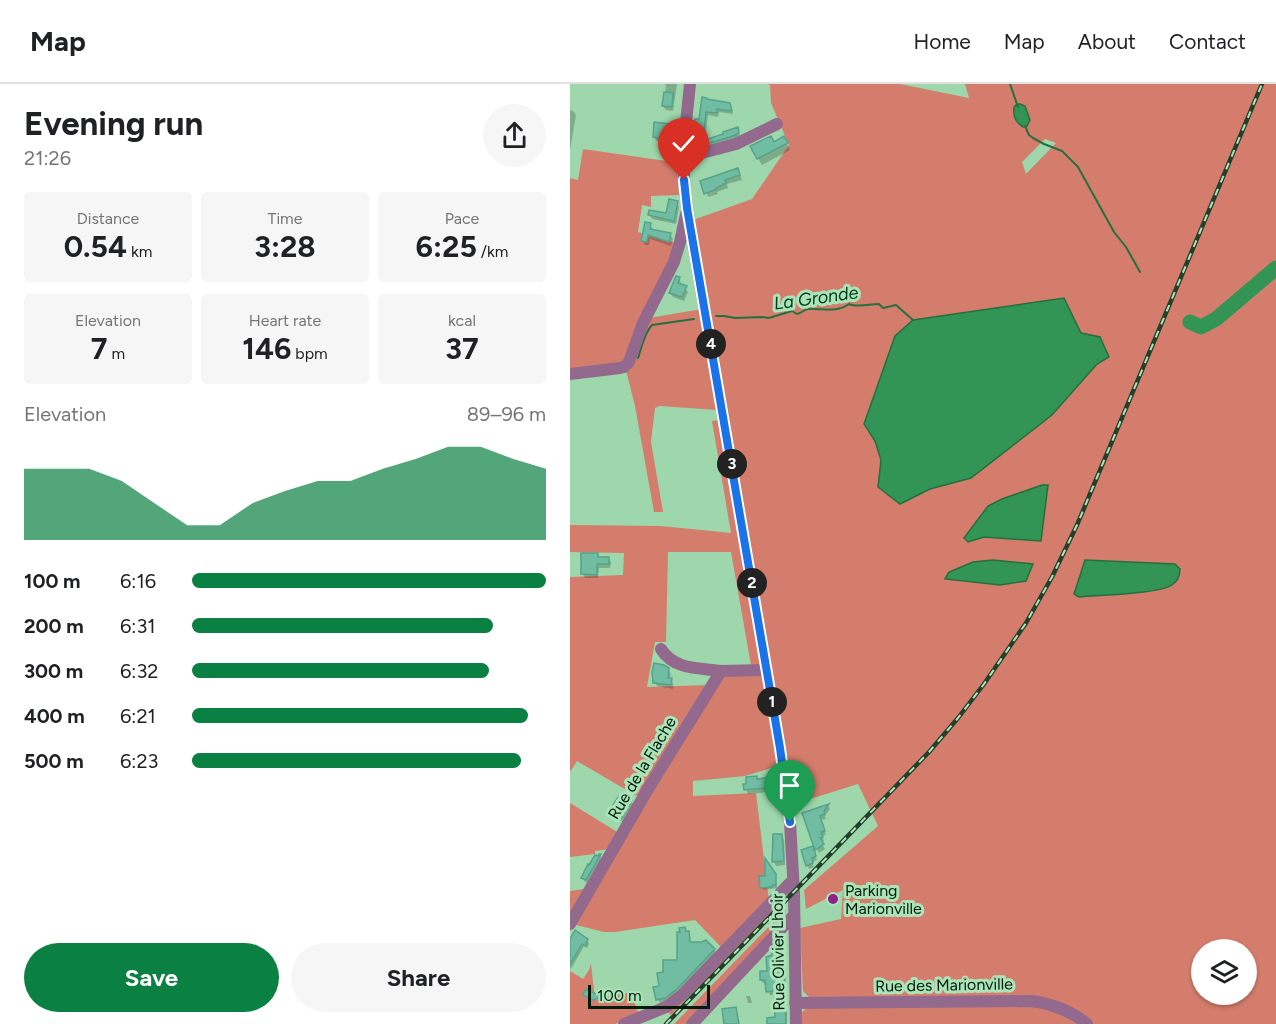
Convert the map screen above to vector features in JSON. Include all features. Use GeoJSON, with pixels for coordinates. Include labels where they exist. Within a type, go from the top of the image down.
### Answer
{"type":"FeatureCollection","features":[{"type":"Feature","properties":{"kind":"street"},"geometry":{"type":"LineString","coordinates":[[570,374],[620,368],[629,362],[643,323],[674,262],[687,208],[683,158],[690,84]]}},
{"type":"Feature","properties":{"kind":"street"},"geometry":{"type":"LineString","coordinates":[[683,158],[736,144],[777,124]]}},
{"type":"Feature","properties":{"kind":"street","name":"Rue Olivier Lhoir"},"geometry":{"type":"LineString","coordinates":[[687,208],[786,790],[793,880],[796,1024]]}},
{"type":"Feature","properties":{"kind":"street"},"geometry":{"type":"LineString","coordinates":[[661,649],[669,659],[684,666],[721,670],[766,670]]}},
{"type":"Feature","properties":{"kind":"street","name":"Rue de la Flache"},"geometry":{"type":"LineString","coordinates":[[570,924],[648,789],[721,670]]}},
{"type":"Feature","properties":{"kind":"street"},"geometry":{"type":"LineString","coordinates":[[624,1024],[666,1007],[682,995],[793,880]]}},
{"type":"Feature","properties":{"kind":"street"},"geometry":{"type":"LineString","coordinates":[[692,1024],[794,915]]}},
{"type":"Feature","properties":{"kind":"street","name":"Rue des Marionville"},"geometry":{"type":"LineString","coordinates":[[795,1004],[913,996],[1032,1001],[1061,1008],[1087,1024]]}},
{"type":"Feature","properties":{"kind":"shaded area"},"geometry":{"type":"Polygon","coordinates":[[[767,84],[900,84],[969,98],[965,84],[1276,84],[1276,1024],[802,1024],[802,1012],[808,1007],[809,997],[803,991],[800,928],[841,919],[843,890],[806,909],[804,890],[878,826],[858,784],[791,805],[693,220],[752,199],[789,145],[771,103],[770,85],[767,84]],[[1045,139],[1022,162],[1026,174],[1056,143],[1045,139]],[[895,336],[864,423],[875,441],[881,460],[878,487],[900,504],[930,489],[971,478],[1052,415],[1097,364],[1109,357],[895,336]],[[1048,485],[984,537],[1041,541],[1048,485]],[[1086,560],[1180,569],[1175,564],[1086,560]]]}},
{"type":"Feature","properties":{"kind":"shaded area"},"geometry":{"type":"Polygon","coordinates":[[[1017,104],[1025,106],[1030,120],[1027,126],[1023,127],[1015,119],[1014,107],[1017,104]]]}},
{"type":"Feature","properties":{"kind":"shaded area"},"geometry":{"type":"Polygon","coordinates":[[[583,149],[676,161],[679,195],[651,196],[651,207],[642,205],[638,232],[676,243],[625,358],[621,363],[570,370],[570,178],[578,180],[583,149]]]}},
{"type":"Feature","properties":{"kind":"shaded area"},"geometry":{"type":"Polygon","coordinates":[[[1064,298],[1081,333],[1100,337],[1109,357],[1097,364],[1052,415],[971,478],[930,489],[900,504],[878,487],[881,460],[875,441],[864,424],[895,336],[913,320],[1064,298]]]}},
{"type":"Feature","properties":{"kind":"shaded area"},"geometry":{"type":"Polygon","coordinates":[[[702,309],[717,410],[660,406],[655,408],[651,442],[663,512],[654,512],[635,406],[626,370],[649,318],[702,309]]]}},
{"type":"Feature","properties":{"kind":"shaded area"},"geometry":{"type":"Polygon","coordinates":[[[719,420],[762,665],[751,665],[731,552],[668,552],[666,642],[655,642],[647,687],[710,685],[640,798],[577,761],[570,772],[570,577],[623,575],[624,553],[570,552],[570,525],[661,526],[731,533],[712,421],[719,420]]]}},
{"type":"Feature","properties":{"kind":"shaded area"},"geometry":{"type":"Polygon","coordinates":[[[1042,485],[1048,485],[1041,541],[984,537],[968,542],[964,538],[988,506],[1042,485]]]}},
{"type":"Feature","properties":{"kind":"shaded area"},"geometry":{"type":"Polygon","coordinates":[[[993,560],[1033,564],[1026,581],[1000,585],[945,579],[949,572],[973,562],[993,560]]]}},
{"type":"Feature","properties":{"kind":"shaded area"},"geometry":{"type":"Polygon","coordinates":[[[1085,560],[1175,564],[1180,571],[1176,582],[1165,588],[1079,597],[1074,594],[1085,560]]]}},
{"type":"Feature","properties":{"kind":"shaded area"},"geometry":{"type":"Polygon","coordinates":[[[722,673],[763,673],[778,766],[745,776],[693,781],[693,796],[756,793],[769,901],[723,949],[695,920],[615,932],[604,932],[572,924],[722,673]]]}},
{"type":"Feature","properties":{"kind":"shaded area"},"geometry":{"type":"Polygon","coordinates":[[[570,803],[619,833],[610,849],[595,851],[595,854],[570,857],[570,803]]]}},
{"type":"Feature","properties":{"kind":"shaded area"},"geometry":{"type":"Polygon","coordinates":[[[584,889],[570,918],[570,891],[584,889]]]}},
{"type":"Feature","properties":{"kind":"shaded area"},"geometry":{"type":"Polygon","coordinates":[[[785,892],[785,899],[671,1015],[666,1011],[785,892]]]}},
{"type":"Feature","properties":{"kind":"shaded area"},"geometry":{"type":"Polygon","coordinates":[[[786,909],[786,919],[686,1024],[674,1024],[786,909]]]}},
{"type":"Feature","properties":{"kind":"shaded area"},"geometry":{"type":"Polygon","coordinates":[[[591,964],[595,1000],[631,992],[637,1010],[641,1014],[615,1024],[570,1024],[570,971],[583,979],[591,964]]]}},
{"type":"Feature","properties":{"kind":"building"},"geometry":{"type":"Polygon","coordinates":[[[664,92],[673,93],[672,107],[662,106],[664,92]]]}},
{"type":"Feature","properties":{"kind":"building"},"geometry":{"type":"Polygon","coordinates":[[[702,97],[730,103],[732,111],[717,109],[717,113],[706,112],[703,139],[693,137],[695,119],[699,119],[702,97]]]}},
{"type":"Feature","properties":{"kind":"building"},"geometry":{"type":"Polygon","coordinates":[[[654,122],[669,124],[667,139],[653,137],[654,122]]]}},
{"type":"Feature","properties":{"kind":"building"},"geometry":{"type":"Polygon","coordinates":[[[738,127],[739,133],[706,144],[705,140],[738,127]]]}},
{"type":"Feature","properties":{"kind":"building"},"geometry":{"type":"Polygon","coordinates":[[[771,136],[774,142],[784,136],[788,143],[757,159],[750,146],[771,136]]]}},
{"type":"Feature","properties":{"kind":"building"},"geometry":{"type":"Polygon","coordinates":[[[738,168],[740,175],[725,180],[726,183],[717,189],[704,194],[700,181],[738,168]]]}},
{"type":"Feature","properties":{"kind":"building"},"geometry":{"type":"Polygon","coordinates":[[[669,199],[678,201],[674,221],[648,215],[649,210],[666,213],[669,199]]]}},
{"type":"Feature","properties":{"kind":"building"},"geometry":{"type":"Polygon","coordinates":[[[645,222],[651,223],[650,229],[671,233],[669,242],[648,235],[647,242],[641,241],[645,222]]]}},
{"type":"Feature","properties":{"kind":"building"},"geometry":{"type":"Polygon","coordinates":[[[676,276],[680,277],[678,283],[687,286],[682,297],[669,293],[676,276]]]}},
{"type":"Feature","properties":{"kind":"building"},"geometry":{"type":"Polygon","coordinates":[[[581,553],[598,553],[598,557],[609,557],[609,564],[597,564],[597,575],[581,574],[581,553]]]}},
{"type":"Feature","properties":{"kind":"building"},"geometry":{"type":"Polygon","coordinates":[[[654,663],[669,668],[668,678],[672,678],[671,685],[653,683],[654,663]]]}},
{"type":"Feature","properties":{"kind":"building"},"geometry":{"type":"Polygon","coordinates":[[[757,776],[757,779],[776,776],[777,787],[744,790],[743,784],[746,784],[746,777],[757,776]]]}},
{"type":"Feature","properties":{"kind":"building"},"geometry":{"type":"Polygon","coordinates":[[[619,796],[623,800],[625,796],[632,800],[620,820],[617,818],[621,810],[613,805],[619,796]]]}},
{"type":"Feature","properties":{"kind":"building"},"geometry":{"type":"Polygon","coordinates":[[[829,804],[824,811],[825,814],[820,816],[825,831],[821,832],[823,837],[820,838],[824,844],[815,850],[802,813],[829,804]]]}},
{"type":"Feature","properties":{"kind":"building"},"geometry":{"type":"Polygon","coordinates":[[[773,834],[782,834],[784,861],[772,862],[773,834]]]}},
{"type":"Feature","properties":{"kind":"building"},"geometry":{"type":"Polygon","coordinates":[[[813,846],[816,856],[812,858],[813,863],[806,866],[801,850],[813,846]]]}},
{"type":"Feature","properties":{"kind":"building"},"geometry":{"type":"Polygon","coordinates":[[[601,854],[586,880],[581,878],[588,864],[595,855],[601,854]]]}},
{"type":"Feature","properties":{"kind":"building"},"geometry":{"type":"Polygon","coordinates":[[[765,858],[776,874],[776,885],[760,888],[759,876],[765,876],[765,858]]]}},
{"type":"Feature","properties":{"kind":"building"},"geometry":{"type":"Polygon","coordinates":[[[685,927],[686,931],[689,931],[690,942],[706,940],[715,949],[677,989],[665,998],[656,1000],[653,987],[659,986],[657,973],[663,972],[663,960],[677,960],[677,932],[680,932],[679,928],[685,927]]]}},
{"type":"Feature","properties":{"kind":"building"},"geometry":{"type":"Polygon","coordinates":[[[575,930],[588,939],[585,946],[582,944],[570,964],[570,939],[575,930]]]}},
{"type":"Feature","properties":{"kind":"building"},"geometry":{"type":"Polygon","coordinates":[[[772,952],[785,953],[786,1024],[767,1024],[767,1018],[775,1017],[774,991],[766,992],[765,980],[760,980],[760,971],[767,971],[766,957],[772,955],[772,952]]]}},
{"type":"Feature","properties":{"kind":"building"},"geometry":{"type":"Polygon","coordinates":[[[586,989],[602,997],[593,1000],[583,995],[586,989]]]}},
{"type":"Feature","properties":{"kind":"building"},"geometry":{"type":"Polygon","coordinates":[[[736,1007],[739,1024],[724,1024],[722,1009],[736,1007]]]}},
{"type":"Feature","properties":{"kind":"waterway"},"geometry":{"type":"LineString","coordinates":[[1010,84],[1018,107]]}},
{"type":"Feature","properties":{"kind":"waterway"},"geometry":{"type":"LineString","coordinates":[[1025,126],[1029,135],[1062,151],[1078,167],[1114,232],[1126,247],[1140,272]]}},
{"type":"Feature","properties":{"kind":"waterway"},"geometry":{"type":"LineString","coordinates":[[1190,322],[1201,327],[1216,319],[1276,268]]}},
{"type":"Feature","properties":{"kind":"waterway","name":"La Gronde"},"geometry":{"type":"LineString","coordinates":[[716,316],[769,318],[792,311],[797,314],[808,309],[834,309],[849,304],[860,306],[879,304],[883,308],[896,305],[913,320]]}},
{"type":"Feature","properties":{"kind":"waterway","name":"La Gronde"},"geometry":{"type":"LineString","coordinates":[[638,358],[645,336],[652,325],[694,319]]}},
{"type":"Feature","properties":{"kind":"railway"},"geometry":{"type":"LineString","coordinates":[[666,1024],[929,752],[984,684],[1026,623],[1052,577],[1077,525],[1262,84]]}},
{"type":"Feature","properties":{"kind":"place","name":"Parking Marionville"},"geometry":{"type":"Point","coordinates":[833,899]}},
{"type":"Feature","properties":{"kind":"route"},"geometry":{"type":"LineString","coordinates":[[684,180],[780,748],[790,822]]}}]}
